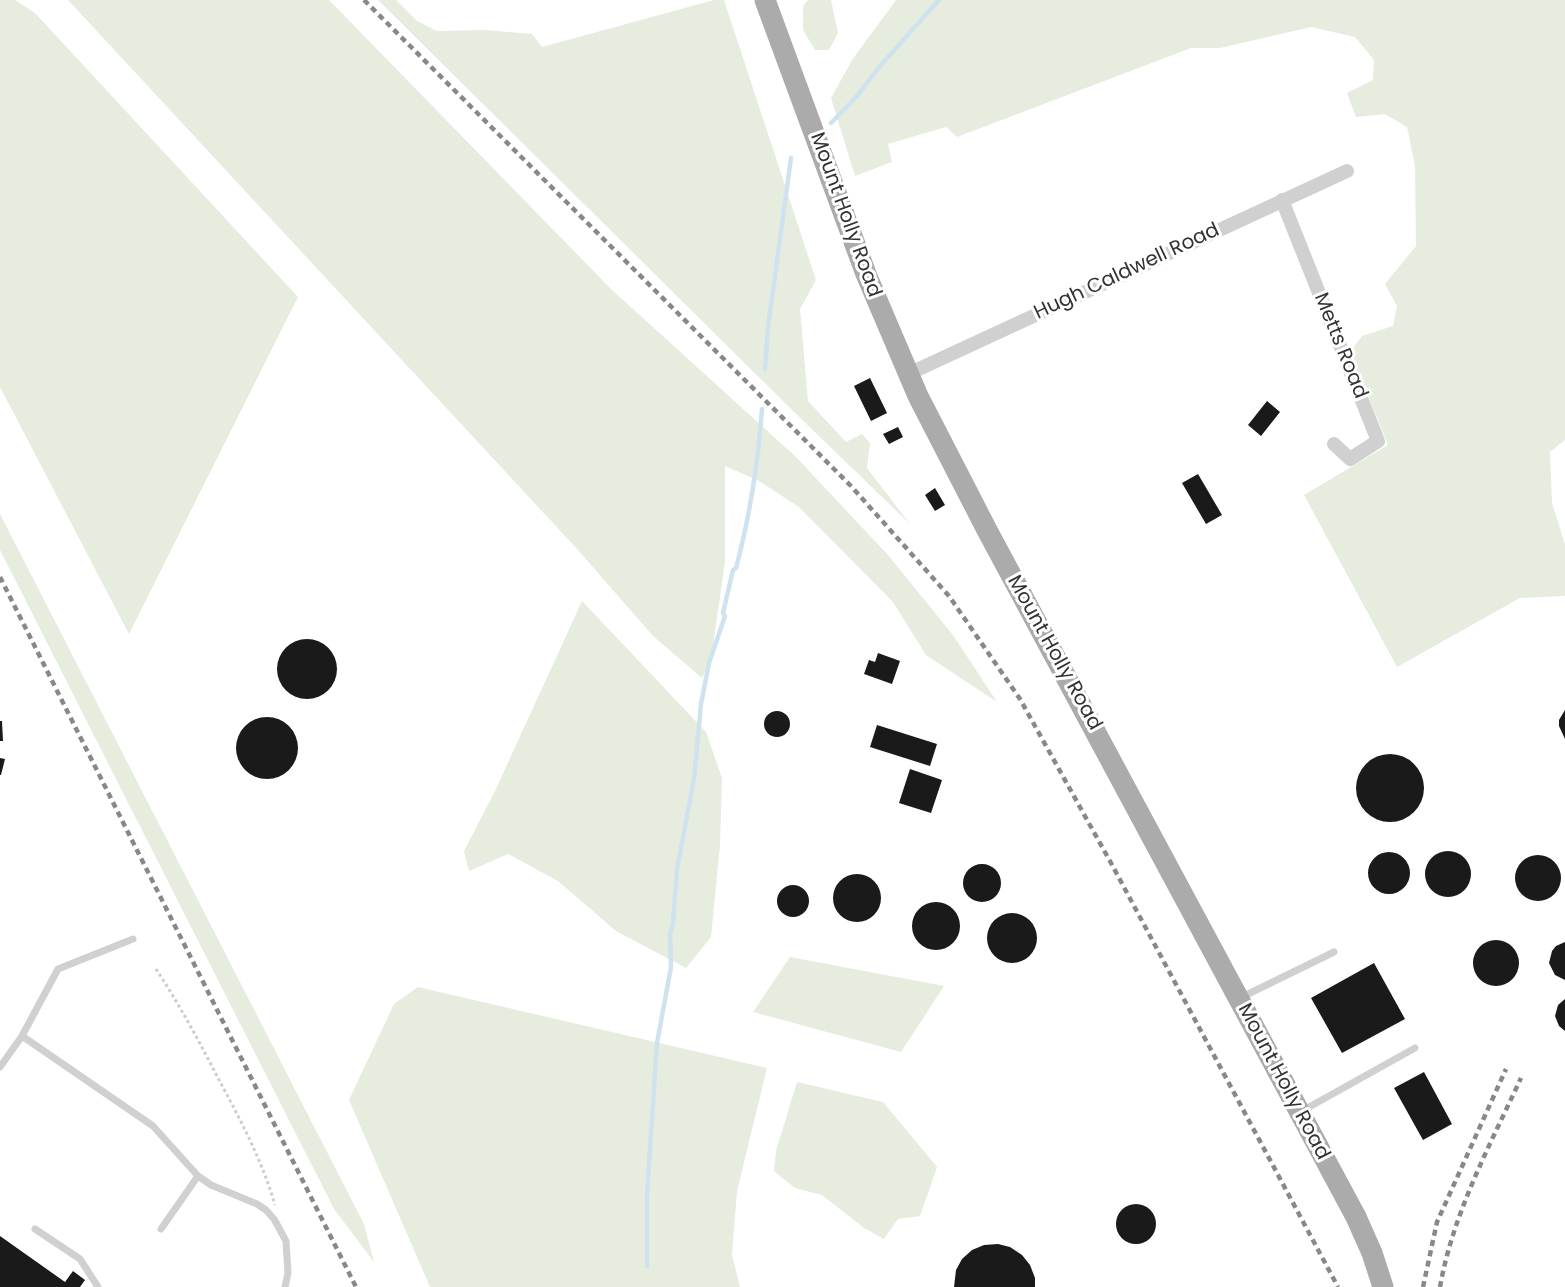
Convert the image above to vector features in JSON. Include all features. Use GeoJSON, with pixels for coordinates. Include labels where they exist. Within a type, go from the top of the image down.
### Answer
{"type":"FeatureCollection","features":[{"type":"Feature","properties":{"kind":"main road","name":"Mount Holly Road"},"geometry":{"type":"LineString","coordinates":[[765,0],[866,274],[908,374],[988,532],[1356,1217],[1372,1253],[1383,1287]]}},
{"type":"Feature","properties":{"kind":"street","name":"Hugh Caldwell Road"},"geometry":{"type":"LineString","coordinates":[[908,374],[1347,171]]}},
{"type":"Feature","properties":{"kind":"street","name":"Metts Road"},"geometry":{"type":"LineString","coordinates":[[1282,200],[1378,441],[1350,459],[1334,444]]}},
{"type":"Feature","properties":{"kind":"lane"},"geometry":{"type":"LineString","coordinates":[[0,1067],[22,1036],[58,969],[133,939]]}},
{"type":"Feature","properties":{"kind":"lane"},"geometry":{"type":"LineString","coordinates":[[1238,999],[1334,952]]}},
{"type":"Feature","properties":{"kind":"lane"},"geometry":{"type":"LineString","coordinates":[[22,1036],[153,1126],[198,1176],[211,1185],[257,1204],[274,1219],[286,1241],[288,1273],[285,1287]]}},
{"type":"Feature","properties":{"kind":"lane"},"geometry":{"type":"LineString","coordinates":[[1299,1113],[1415,1048]]}},
{"type":"Feature","properties":{"kind":"lane"},"geometry":{"type":"LineString","coordinates":[[161,1229],[198,1176]]}},
{"type":"Feature","properties":{"kind":"lane"},"geometry":{"type":"LineString","coordinates":[[35,1229],[80,1259],[98,1287]]}},
{"type":"Feature","properties":{"kind":"path"},"geometry":{"type":"LineString","coordinates":[[156,969],[235,1109],[255,1152],[276,1207]]}},
{"type":"Feature","properties":{"kind":"shaded area"},"geometry":{"type":"Polygon","coordinates":[[[0,0],[15,0],[35,13],[298,297],[129,634],[0,387],[0,0]]]}},
{"type":"Feature","properties":{"kind":"shaded area"},"geometry":{"type":"Polygon","coordinates":[[[68,0],[329,0],[611,289],[796,457],[888,555],[953,635],[997,702],[926,655],[893,602],[799,507],[759,481],[725,466],[725,562],[711,659],[702,678],[653,636],[578,550],[68,0]]]}},
{"type":"Feature","properties":{"kind":"shaded area"},"geometry":{"type":"Polygon","coordinates":[[[378,0],[396,0],[417,21],[437,31],[485,30],[532,34],[542,47],[714,0],[724,0],[816,280],[800,309],[808,401],[846,442],[862,434],[870,443],[867,468],[910,524],[792,410],[378,0]]]}},
{"type":"Feature","properties":{"kind":"shaded area"},"geometry":{"type":"Polygon","coordinates":[[[808,0],[831,0],[838,33],[829,50],[815,50],[803,30],[803,6],[808,0]]]}},
{"type":"Feature","properties":{"kind":"shaded area"},"geometry":{"type":"Polygon","coordinates":[[[896,0],[1565,0],[1565,440],[1550,452],[1552,503],[1565,544],[1565,596],[1520,598],[1397,667],[1304,495],[1388,445],[1350,352],[1362,336],[1393,326],[1397,306],[1385,284],[1416,246],[1415,166],[1407,127],[1385,114],[1356,117],[1347,93],[1373,80],[1374,60],[1355,37],[1311,27],[1220,48],[1191,48],[957,137],[946,127],[888,144],[892,162],[855,176],[831,98],[852,60],[896,0]]]}},
{"type":"Feature","properties":{"kind":"shaded area"},"geometry":{"type":"Polygon","coordinates":[[[0,514],[364,1224],[374,1262],[334,1209],[0,550],[0,514]]]}},
{"type":"Feature","properties":{"kind":"shaded area"},"geometry":{"type":"Polygon","coordinates":[[[582,601],[706,732],[722,778],[720,845],[711,937],[686,968],[616,931],[558,881],[508,854],[469,871],[464,851],[495,791],[582,601]]]}},
{"type":"Feature","properties":{"kind":"shaded area"},"geometry":{"type":"Polygon","coordinates":[[[790,957],[944,986],[901,1052],[753,1012],[790,957]]]}},
{"type":"Feature","properties":{"kind":"shaded area"},"geometry":{"type":"Polygon","coordinates":[[[418,987],[767,1068],[737,1191],[732,1255],[740,1287],[430,1287],[349,1100],[394,1004],[418,987]]]}},
{"type":"Feature","properties":{"kind":"shaded area"},"geometry":{"type":"Polygon","coordinates":[[[797,1082],[883,1102],[937,1167],[920,1216],[898,1219],[884,1239],[864,1228],[822,1195],[795,1188],[774,1171],[776,1151],[797,1082]]]}},
{"type":"Feature","properties":{"kind":"building"},"geometry":{"type":"Polygon","coordinates":[[[870,378],[887,413],[871,421],[854,386],[870,378]]]}},
{"type":"Feature","properties":{"kind":"building"},"geometry":{"type":"Polygon","coordinates":[[[1267,401],[1280,412],[1261,436],[1248,425],[1267,401]]]}},
{"type":"Feature","properties":{"kind":"building"},"geometry":{"type":"Polygon","coordinates":[[[898,427],[903,437],[889,444],[883,434],[898,427]]]}},
{"type":"Feature","properties":{"kind":"building"},"geometry":{"type":"Polygon","coordinates":[[[1198,474],[1222,515],[1206,524],[1182,483],[1198,474]]]}},
{"type":"Feature","properties":{"kind":"building"},"geometry":{"type":"Polygon","coordinates":[[[935,488],[945,505],[935,511],[925,495],[935,488]]]}},
{"type":"Feature","properties":{"kind":"building"},"geometry":{"type":"Polygon","coordinates":[[[307,639],[324,644],[332,652],[337,669],[332,686],[324,694],[307,699],[290,694],[282,686],[277,669],[282,652],[290,644],[307,639]]]}},
{"type":"Feature","properties":{"kind":"building"},"geometry":{"type":"Polygon","coordinates":[[[878,653],[900,661],[892,684],[864,674],[869,660],[875,662],[878,653]]]}},
{"type":"Feature","properties":{"kind":"building"},"geometry":{"type":"Polygon","coordinates":[[[1565,710],[1565,739],[1559,726],[1559,720],[1565,710]]]}},
{"type":"Feature","properties":{"kind":"building"},"geometry":{"type":"Polygon","coordinates":[[[777,711],[786,715],[790,724],[786,733],[777,737],[768,733],[764,724],[768,715],[777,711]]]}},
{"type":"Feature","properties":{"kind":"building"},"geometry":{"type":"Polygon","coordinates":[[[267,717],[289,726],[298,748],[289,770],[267,779],[245,770],[236,748],[245,726],[267,717]]]}},
{"type":"Feature","properties":{"kind":"building"},"geometry":{"type":"Polygon","coordinates":[[[0,721],[2,721],[3,741],[0,741],[0,721]]]}},
{"type":"Feature","properties":{"kind":"building"},"geometry":{"type":"Polygon","coordinates":[[[877,725],[937,744],[930,766],[870,747],[877,725]]]}},
{"type":"Feature","properties":{"kind":"building"},"geometry":{"type":"Polygon","coordinates":[[[1390,754],[1403,757],[1414,764],[1421,775],[1424,788],[1421,801],[1414,812],[1403,819],[1390,822],[1377,819],[1366,812],[1359,801],[1356,788],[1359,775],[1366,764],[1377,757],[1390,754]]]}},
{"type":"Feature","properties":{"kind":"building"},"geometry":{"type":"Polygon","coordinates":[[[0,758],[5,759],[1,775],[0,775],[0,758]]]}},
{"type":"Feature","properties":{"kind":"building"},"geometry":{"type":"Polygon","coordinates":[[[910,769],[942,780],[931,813],[899,803],[910,769]]]}},
{"type":"Feature","properties":{"kind":"building"},"geometry":{"type":"Polygon","coordinates":[[[1448,851],[1464,858],[1471,874],[1464,890],[1448,897],[1432,890],[1425,874],[1432,858],[1448,851]]]}},
{"type":"Feature","properties":{"kind":"building"},"geometry":{"type":"Polygon","coordinates":[[[1389,852],[1404,858],[1410,873],[1404,888],[1389,894],[1374,888],[1368,873],[1374,858],[1389,852]]]}},
{"type":"Feature","properties":{"kind":"building"},"geometry":{"type":"Polygon","coordinates":[[[1538,855],[1554,862],[1561,878],[1554,894],[1538,901],[1522,894],[1515,878],[1522,862],[1538,855]]]}},
{"type":"Feature","properties":{"kind":"building"},"geometry":{"type":"Polygon","coordinates":[[[982,864],[996,869],[1001,883],[996,897],[982,902],[968,897],[963,883],[968,869],[982,864]]]}},
{"type":"Feature","properties":{"kind":"building"},"geometry":{"type":"Polygon","coordinates":[[[852,874],[862,874],[874,881],[881,893],[881,903],[874,915],[862,922],[852,922],[837,911],[833,903],[833,893],[844,878],[852,874]]]}},
{"type":"Feature","properties":{"kind":"building"},"geometry":{"type":"Polygon","coordinates":[[[793,885],[804,890],[809,901],[804,912],[793,917],[782,912],[777,901],[782,890],[793,885]]]}},
{"type":"Feature","properties":{"kind":"building"},"geometry":{"type":"Polygon","coordinates":[[[931,902],[941,902],[953,909],[960,921],[960,931],[953,943],[941,950],[931,950],[916,939],[912,931],[912,921],[923,906],[931,902]]]}},
{"type":"Feature","properties":{"kind":"building"},"geometry":{"type":"Polygon","coordinates":[[[1007,913],[1017,913],[1030,920],[1037,933],[1037,943],[1030,956],[1017,963],[1007,963],[998,959],[991,952],[987,943],[987,933],[991,924],[998,917],[1007,913]]]}},
{"type":"Feature","properties":{"kind":"building"},"geometry":{"type":"Polygon","coordinates":[[[1496,940],[1505,941],[1513,946],[1518,954],[1518,972],[1513,980],[1505,985],[1496,986],[1487,985],[1479,980],[1474,972],[1473,963],[1474,954],[1479,946],[1487,941],[1496,940]]]}},
{"type":"Feature","properties":{"kind":"building"},"geometry":{"type":"Polygon","coordinates":[[[1565,942],[1565,980],[1555,975],[1549,963],[1552,951],[1556,946],[1565,942]]]}},
{"type":"Feature","properties":{"kind":"building"},"geometry":{"type":"Polygon","coordinates":[[[1374,963],[1405,1019],[1342,1053],[1311,998],[1374,963]]]}},
{"type":"Feature","properties":{"kind":"building"},"geometry":{"type":"Polygon","coordinates":[[[1565,999],[1565,1031],[1559,1026],[1555,1016],[1558,1005],[1565,999]]]}},
{"type":"Feature","properties":{"kind":"building"},"geometry":{"type":"Polygon","coordinates":[[[1424,1072],[1452,1124],[1423,1140],[1394,1088],[1424,1072]]]}},
{"type":"Feature","properties":{"kind":"building"},"geometry":{"type":"Polygon","coordinates":[[[1136,1204],[1144,1205],[1150,1210],[1155,1216],[1155,1232],[1150,1238],[1144,1243],[1136,1244],[1128,1243],[1122,1238],[1117,1232],[1116,1224],[1117,1216],[1122,1210],[1128,1205],[1136,1204]]]}},
{"type":"Feature","properties":{"kind":"building"},"geometry":{"type":"Polygon","coordinates":[[[0,1236],[65,1282],[73,1271],[85,1280],[80,1287],[0,1287],[0,1236]]]}},
{"type":"Feature","properties":{"kind":"building"},"geometry":{"type":"Polygon","coordinates":[[[998,1244],[1010,1247],[1022,1255],[1030,1265],[1035,1278],[1035,1287],[954,1287],[956,1270],[962,1259],[972,1250],[984,1245],[998,1244]]]}},
{"type":"Feature","properties":{"kind":"waterway"},"geometry":{"type":"LineString","coordinates":[[831,123],[939,0]]}},
{"type":"Feature","properties":{"kind":"waterway"},"geometry":{"type":"LineString","coordinates":[[765,369],[768,327],[791,158]]}},
{"type":"Feature","properties":{"kind":"waterway"},"geometry":{"type":"LineString","coordinates":[[647,1266],[647,1195],[657,1043],[671,967],[670,935],[677,870],[694,778],[701,704],[709,663],[725,616],[723,613],[745,529],[756,469],[762,409]]}},
{"type":"Feature","properties":{"kind":"railway"},"geometry":{"type":"LineString","coordinates":[[364,0],[851,486],[949,596],[1020,699],[1111,863],[1338,1287]]}},
{"type":"Feature","properties":{"kind":"railway"},"geometry":{"type":"LineString","coordinates":[[0,577],[356,1287]]}},
{"type":"Feature","properties":{"kind":"railway"},"geometry":{"type":"LineString","coordinates":[[1423,1287],[1437,1222],[1506,1069]]}},
{"type":"Feature","properties":{"kind":"railway"},"geometry":{"type":"LineString","coordinates":[[1440,1287],[1463,1206],[1521,1078]]}}]}
